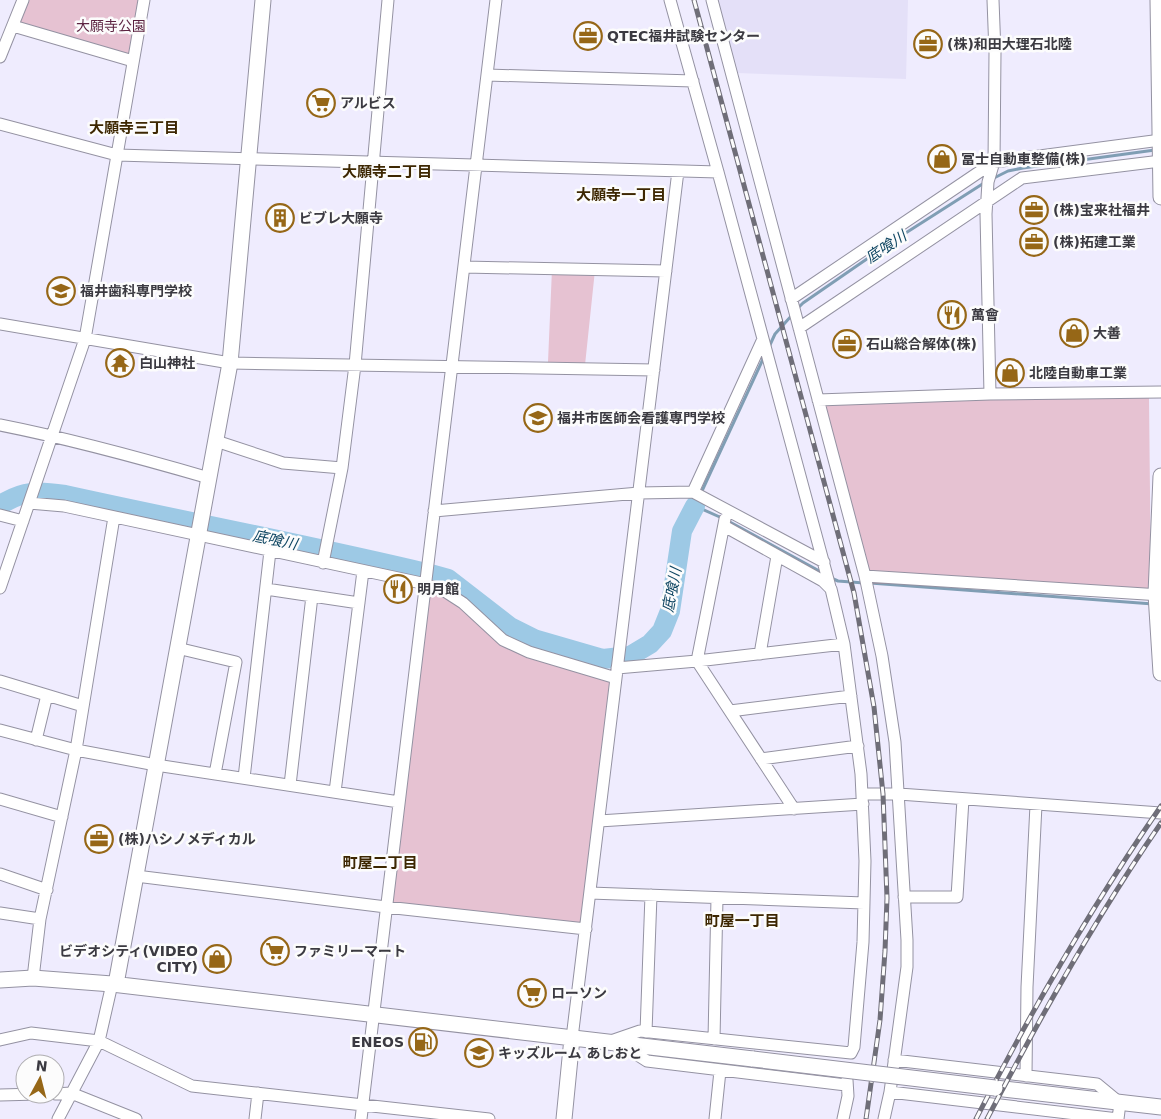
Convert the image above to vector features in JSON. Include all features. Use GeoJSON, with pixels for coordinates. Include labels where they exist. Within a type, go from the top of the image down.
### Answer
{"type":"FeatureCollection","features":[{"type":"Feature","properties":{"kind":"street"},"geometry":{"type":"LineString","coordinates":[[0,58],[23,0]]}},
{"type":"Feature","properties":{"kind":"street"},"geometry":{"type":"LineString","coordinates":[[0,588],[85,338],[144,0]]}},
{"type":"Feature","properties":{"kind":"street"},"geometry":{"type":"LineString","coordinates":[[58,1119],[100,1041],[114,984],[136,876],[216,441],[230,363],[263,0]]}},
{"type":"Feature","properties":{"kind":"street"},"geometry":{"type":"LineString","coordinates":[[323,563],[342,468],[355,366],[388,0]]}},
{"type":"Feature","properties":{"kind":"street"},"geometry":{"type":"LineString","coordinates":[[361,1119],[496,0]]}},
{"type":"Feature","properties":{"kind":"street"},"geometry":{"type":"LineString","coordinates":[[670,0],[824,562],[844,644],[858,746],[865,861],[860,980],[854,1047],[846,1085],[848,1096],[843,1119]]}},
{"type":"Feature","properties":{"kind":"street"},"geometry":{"type":"LineString","coordinates":[[712,0],[865,576],[882,656],[899,794],[907,967],[890,1092],[884,1119]]}},
{"type":"Feature","properties":{"kind":"street"},"geometry":{"type":"LineString","coordinates":[[990,394],[986,214],[988,182],[994,162],[995,53],[993,0]]}},
{"type":"Feature","properties":{"kind":"street"},"geometry":{"type":"LineString","coordinates":[[1158,0],[1161,197]]}},
{"type":"Feature","properties":{"kind":"street"},"geometry":{"type":"LineString","coordinates":[[12,26],[133,61]]}},
{"type":"Feature","properties":{"kind":"street"},"geometry":{"type":"LineString","coordinates":[[487,75],[693,81]]}},
{"type":"Feature","properties":{"kind":"street"},"geometry":{"type":"LineString","coordinates":[[0,124],[117,155],[718,172]]}},
{"type":"Feature","properties":{"kind":"street"},"geometry":{"type":"LineString","coordinates":[[791,299],[994,162],[1160,140]]}},
{"type":"Feature","properties":{"kind":"street"},"geometry":{"type":"LineString","coordinates":[[799,328],[1022,178],[1161,161]]}},
{"type":"Feature","properties":{"kind":"street"},"geometry":{"type":"LineString","coordinates":[[564,1119],[572,1038],[678,171]]}},
{"type":"Feature","properties":{"kind":"street"},"geometry":{"type":"LineString","coordinates":[[464,267],[666,271]]}},
{"type":"Feature","properties":{"kind":"street"},"geometry":{"type":"LineString","coordinates":[[0,324],[230,363],[654,370]]}},
{"type":"Feature","properties":{"kind":"street"},"geometry":{"type":"LineString","coordinates":[[693,492],[763,339]]}},
{"type":"Feature","properties":{"kind":"street"},"geometry":{"type":"LineString","coordinates":[[818,400],[990,394],[1161,392]]}},
{"type":"Feature","properties":{"kind":"street"},"geometry":{"type":"LineString","coordinates":[[0,425],[129,455],[209,478]]}},
{"type":"Feature","properties":{"kind":"street"},"geometry":{"type":"LineString","coordinates":[[216,441],[283,463],[342,468]]}},
{"type":"Feature","properties":{"kind":"street"},"geometry":{"type":"LineString","coordinates":[[1161,476],[1158,595],[1161,673]]}},
{"type":"Feature","properties":{"kind":"street"},"geometry":{"type":"LineString","coordinates":[[434,511],[639,493],[693,492],[824,562]]}},
{"type":"Feature","properties":{"kind":"street"},"geometry":{"type":"LineString","coordinates":[[29,504],[64,506],[114,516],[198,536],[426,584],[446,592],[463,603],[503,640],[529,652],[617,673],[697,661],[844,644]]}},
{"type":"Feature","properties":{"kind":"street"},"geometry":{"type":"LineString","coordinates":[[727,510],[697,661],[794,809]]}},
{"type":"Feature","properties":{"kind":"street"},"geometry":{"type":"LineString","coordinates":[[0,515],[23,521]]}},
{"type":"Feature","properties":{"kind":"street"},"geometry":{"type":"LineString","coordinates":[[34,978],[40,919],[76,750],[114,516]]}},
{"type":"Feature","properties":{"kind":"street"},"geometry":{"type":"LineString","coordinates":[[724,526],[823,581],[831,589]]}},
{"type":"Feature","properties":{"kind":"street"},"geometry":{"type":"LineString","coordinates":[[244,778],[270,551]]}},
{"type":"Feature","properties":{"kind":"street"},"geometry":{"type":"LineString","coordinates":[[760,654],[777,556]]}},
{"type":"Feature","properties":{"kind":"street"},"geometry":{"type":"LineString","coordinates":[[335,792],[363,571]]}},
{"type":"Feature","properties":{"kind":"street"},"geometry":{"type":"LineString","coordinates":[[865,576],[1158,595]]}},
{"type":"Feature","properties":{"kind":"street"},"geometry":{"type":"LineString","coordinates":[[266,589],[359,603]]}},
{"type":"Feature","properties":{"kind":"street"},"geometry":{"type":"LineString","coordinates":[[290,785],[312,596]]}},
{"type":"Feature","properties":{"kind":"street"},"geometry":{"type":"LineString","coordinates":[[178,648],[236,662],[215,774]]}},
{"type":"Feature","properties":{"kind":"street"},"geometry":{"type":"LineString","coordinates":[[0,681],[83,706]]}},
{"type":"Feature","properties":{"kind":"street"},"geometry":{"type":"LineString","coordinates":[[36,740],[47,695]]}},
{"type":"Feature","properties":{"kind":"street"},"geometry":{"type":"LineString","coordinates":[[730,711],[851,696]]}},
{"type":"Feature","properties":{"kind":"street"},"geometry":{"type":"LineString","coordinates":[[0,730],[76,750],[156,765],[399,802]]}},
{"type":"Feature","properties":{"kind":"street"},"geometry":{"type":"LineString","coordinates":[[761,759],[858,746]]}},
{"type":"Feature","properties":{"kind":"street"},"geometry":{"type":"LineString","coordinates":[[599,820],[794,809],[899,794],[1161,813]]}},
{"type":"Feature","properties":{"kind":"street"},"geometry":{"type":"LineString","coordinates":[[0,799],[62,817]]}},
{"type":"Feature","properties":{"kind":"street"},"geometry":{"type":"LineString","coordinates":[[904,897],[957,897],[963,799]]}},
{"type":"Feature","properties":{"kind":"street"},"geometry":{"type":"LineString","coordinates":[[1026,1076],[1027,987],[1036,805]]}},
{"type":"Feature","properties":{"kind":"street"},"geometry":{"type":"LineString","coordinates":[[0,874],[47,890]]}},
{"type":"Feature","properties":{"kind":"street"},"geometry":{"type":"LineString","coordinates":[[136,876],[386,907],[586,929]]}},
{"type":"Feature","properties":{"kind":"street"},"geometry":{"type":"LineString","coordinates":[[590,893],[864,903]]}},
{"type":"Feature","properties":{"kind":"street"},"geometry":{"type":"LineString","coordinates":[[646,1032],[651,895]]}},
{"type":"Feature","properties":{"kind":"street"},"geometry":{"type":"LineString","coordinates":[[714,1039],[717,898]]}},
{"type":"Feature","properties":{"kind":"street"},"geometry":{"type":"LineString","coordinates":[[0,913],[40,919]]}},
{"type":"Feature","properties":{"kind":"street"},"geometry":{"type":"LineString","coordinates":[[0,980],[34,978],[114,984],[1161,1107]]}},
{"type":"Feature","properties":{"kind":"street"},"geometry":{"type":"LineString","coordinates":[[613,1043],[640,1031],[851,1054]]}},
{"type":"Feature","properties":{"kind":"street"},"geometry":{"type":"LineString","coordinates":[[0,1040],[31,1033],[100,1041],[192,1086],[489,1119]]}},
{"type":"Feature","properties":{"kind":"street"},"geometry":{"type":"LineString","coordinates":[[613,1043],[647,1061],[846,1085]]}},
{"type":"Feature","properties":{"kind":"street"},"geometry":{"type":"LineString","coordinates":[[894,1060],[1097,1084],[1120,1103]]}},
{"type":"Feature","properties":{"kind":"street"},"geometry":{"type":"LineString","coordinates":[[715,1119],[720,1071]]}},
{"type":"Feature","properties":{"kind":"street"},"geometry":{"type":"LineString","coordinates":[[890,1092],[1118,1119],[1120,1103]]}},
{"type":"Feature","properties":{"kind":"street"},"geometry":{"type":"LineString","coordinates":[[65,1093],[71,1093],[136,1119]]}},
{"type":"Feature","properties":{"kind":"street"},"geometry":{"type":"LineString","coordinates":[[255,1119],[258,1093]]}},
{"type":"Feature","properties":{"kind":"street"},"geometry":{"type":"LineString","coordinates":[[0,1095],[15,1095]]}},
{"type":"Feature","properties":{"kind":"shaded area"},"geometry":{"type":"Polygon","coordinates":[[[718,0],[908,0],[906,79],[737,73],[718,0]]]}},
{"type":"Feature","properties":{"kind":"green space","name":"大願寺公園"},"geometry":{"type":"Polygon","coordinates":[[[25,0],[142,0],[131,59],[16,25],[25,0]]]}},
{"type":"Feature","properties":{"kind":"green space"},"geometry":{"type":"Polygon","coordinates":[[[552,269],[595,270],[585,365],[548,362],[552,269]]]}},
{"type":"Feature","properties":{"kind":"green space"},"geometry":{"type":"Polygon","coordinates":[[[1149,398],[1151,589],[864,572],[819,406],[986,399],[1149,398]]]}},
{"type":"Feature","properties":{"kind":"green space"},"geometry":{"type":"Polygon","coordinates":[[[426,584],[463,603],[511,643],[616,678],[586,929],[386,907],[426,584]]]}},
{"type":"Feature","properties":{"kind":"waterway","name":"底喰川"},"geometry":{"type":"LineString","coordinates":[[992,179],[1008,171],[1023,168],[1155,150]]}},
{"type":"Feature","properties":{"kind":"waterway","name":"底喰川"},"geometry":{"type":"LineString","coordinates":[[797,309],[890,243],[984,183]]}},
{"type":"Feature","properties":{"kind":"waterway","name":"底喰川"},"geometry":{"type":"LineString","coordinates":[[769,347],[775,334],[793,314]]}},
{"type":"Feature","properties":{"kind":"waterway","name":"底喰川"},"geometry":{"type":"LineString","coordinates":[[722,518],[695,506],[764,357]]}},
{"type":"Feature","properties":{"kind":"waterway","name":"底喰川"},"geometry":{"type":"LineString","coordinates":[[0,505],[24,494],[47,493],[65,495],[430,574],[448,579],[510,627],[534,639],[603,659],[630,656],[650,644],[662,631],[670,611],[682,531],[695,506]]}},
{"type":"Feature","properties":{"kind":"waterway"},"geometry":{"type":"LineString","coordinates":[[728,521],[823,573]]}},
{"type":"Feature","properties":{"kind":"waterway"},"geometry":{"type":"LineString","coordinates":[[831,578],[838,581],[864,583]]}},
{"type":"Feature","properties":{"kind":"waterway"},"geometry":{"type":"LineString","coordinates":[[870,583],[1153,604]]}},
{"type":"Feature","properties":{"kind":"railway"},"geometry":{"type":"LineString","coordinates":[[694,0],[854,593],[874,707],[883,794],[887,898],[880,1020],[866,1119]]}},
{"type":"Feature","properties":{"kind":"railway"},"geometry":{"type":"LineString","coordinates":[[976,1119],[1063,959],[1161,806]]}},
{"type":"Feature","properties":{"kind":"railway"},"geometry":{"type":"LineString","coordinates":[[987,1119],[1027,1043],[1091,931],[1161,823]]}},
{"type":"Feature","properties":{"kind":"place","name":"QTEC福井試験センター"},"geometry":{"type":"Point","coordinates":[588,36]}},
{"type":"Feature","properties":{"kind":"place","name":"(株)和田大理石北陸"},"geometry":{"type":"Point","coordinates":[928,44]}},
{"type":"Feature","properties":{"kind":"place","name":"アルビス"},"geometry":{"type":"Point","coordinates":[321,103]}},
{"type":"Feature","properties":{"kind":"place","name":"冨士自動車整備(株)"},"geometry":{"type":"Point","coordinates":[942,159]}},
{"type":"Feature","properties":{"kind":"place","name":"(株)宝来社福井"},"geometry":{"type":"Point","coordinates":[1034,210]}},
{"type":"Feature","properties":{"kind":"place","name":"ビブレ大願寺"},"geometry":{"type":"Point","coordinates":[280,218]}},
{"type":"Feature","properties":{"kind":"place","name":"(株)拓建工業"},"geometry":{"type":"Point","coordinates":[1034,242]}},
{"type":"Feature","properties":{"kind":"place","name":"福井歯科専門学校"},"geometry":{"type":"Point","coordinates":[61,291]}},
{"type":"Feature","properties":{"kind":"place","name":"萬會"},"geometry":{"type":"Point","coordinates":[952,315]}},
{"type":"Feature","properties":{"kind":"place","name":"大善"},"geometry":{"type":"Point","coordinates":[1074,333]}},
{"type":"Feature","properties":{"kind":"place","name":"石山総合解体(株)"},"geometry":{"type":"Point","coordinates":[847,344]}},
{"type":"Feature","properties":{"kind":"place","name":"白山神社"},"geometry":{"type":"Point","coordinates":[120,363]}},
{"type":"Feature","properties":{"kind":"place","name":"北陸自動車工業"},"geometry":{"type":"Point","coordinates":[1010,373]}},
{"type":"Feature","properties":{"kind":"place","name":"福井市医師会看護専門学校"},"geometry":{"type":"Point","coordinates":[538,418]}},
{"type":"Feature","properties":{"kind":"place","name":"明月館"},"geometry":{"type":"Point","coordinates":[398,589]}},
{"type":"Feature","properties":{"kind":"place","name":"(株)ハシノメディカル"},"geometry":{"type":"Point","coordinates":[99,839]}},
{"type":"Feature","properties":{"kind":"place","name":"ファミリーマート"},"geometry":{"type":"Point","coordinates":[275,951]}},
{"type":"Feature","properties":{"kind":"place","name":"ビデオシティ(VIDEO CITY)"},"geometry":{"type":"Point","coordinates":[217,959]}},
{"type":"Feature","properties":{"kind":"place","name":"ローソン"},"geometry":{"type":"Point","coordinates":[532,993]}},
{"type":"Feature","properties":{"kind":"place","name":"ENEOS"},"geometry":{"type":"Point","coordinates":[423,1042]}},
{"type":"Feature","properties":{"kind":"place","name":"キッズルーム あしおと"},"geometry":{"type":"Point","coordinates":[479,1053]}},
{"type":"Feature","properties":{"kind":"district","name":"大願寺三丁目"},"geometry":{"type":"Point","coordinates":[134,128]}},
{"type":"Feature","properties":{"kind":"district","name":"大願寺二丁目"},"geometry":{"type":"Point","coordinates":[387,172]}},
{"type":"Feature","properties":{"kind":"district","name":"大願寺一丁目"},"geometry":{"type":"Point","coordinates":[621,195]}},
{"type":"Feature","properties":{"kind":"district","name":"町屋二丁目"},"geometry":{"type":"Point","coordinates":[380,863]}},
{"type":"Feature","properties":{"kind":"district","name":"町屋一丁目"},"geometry":{"type":"Point","coordinates":[742,921]}}]}
